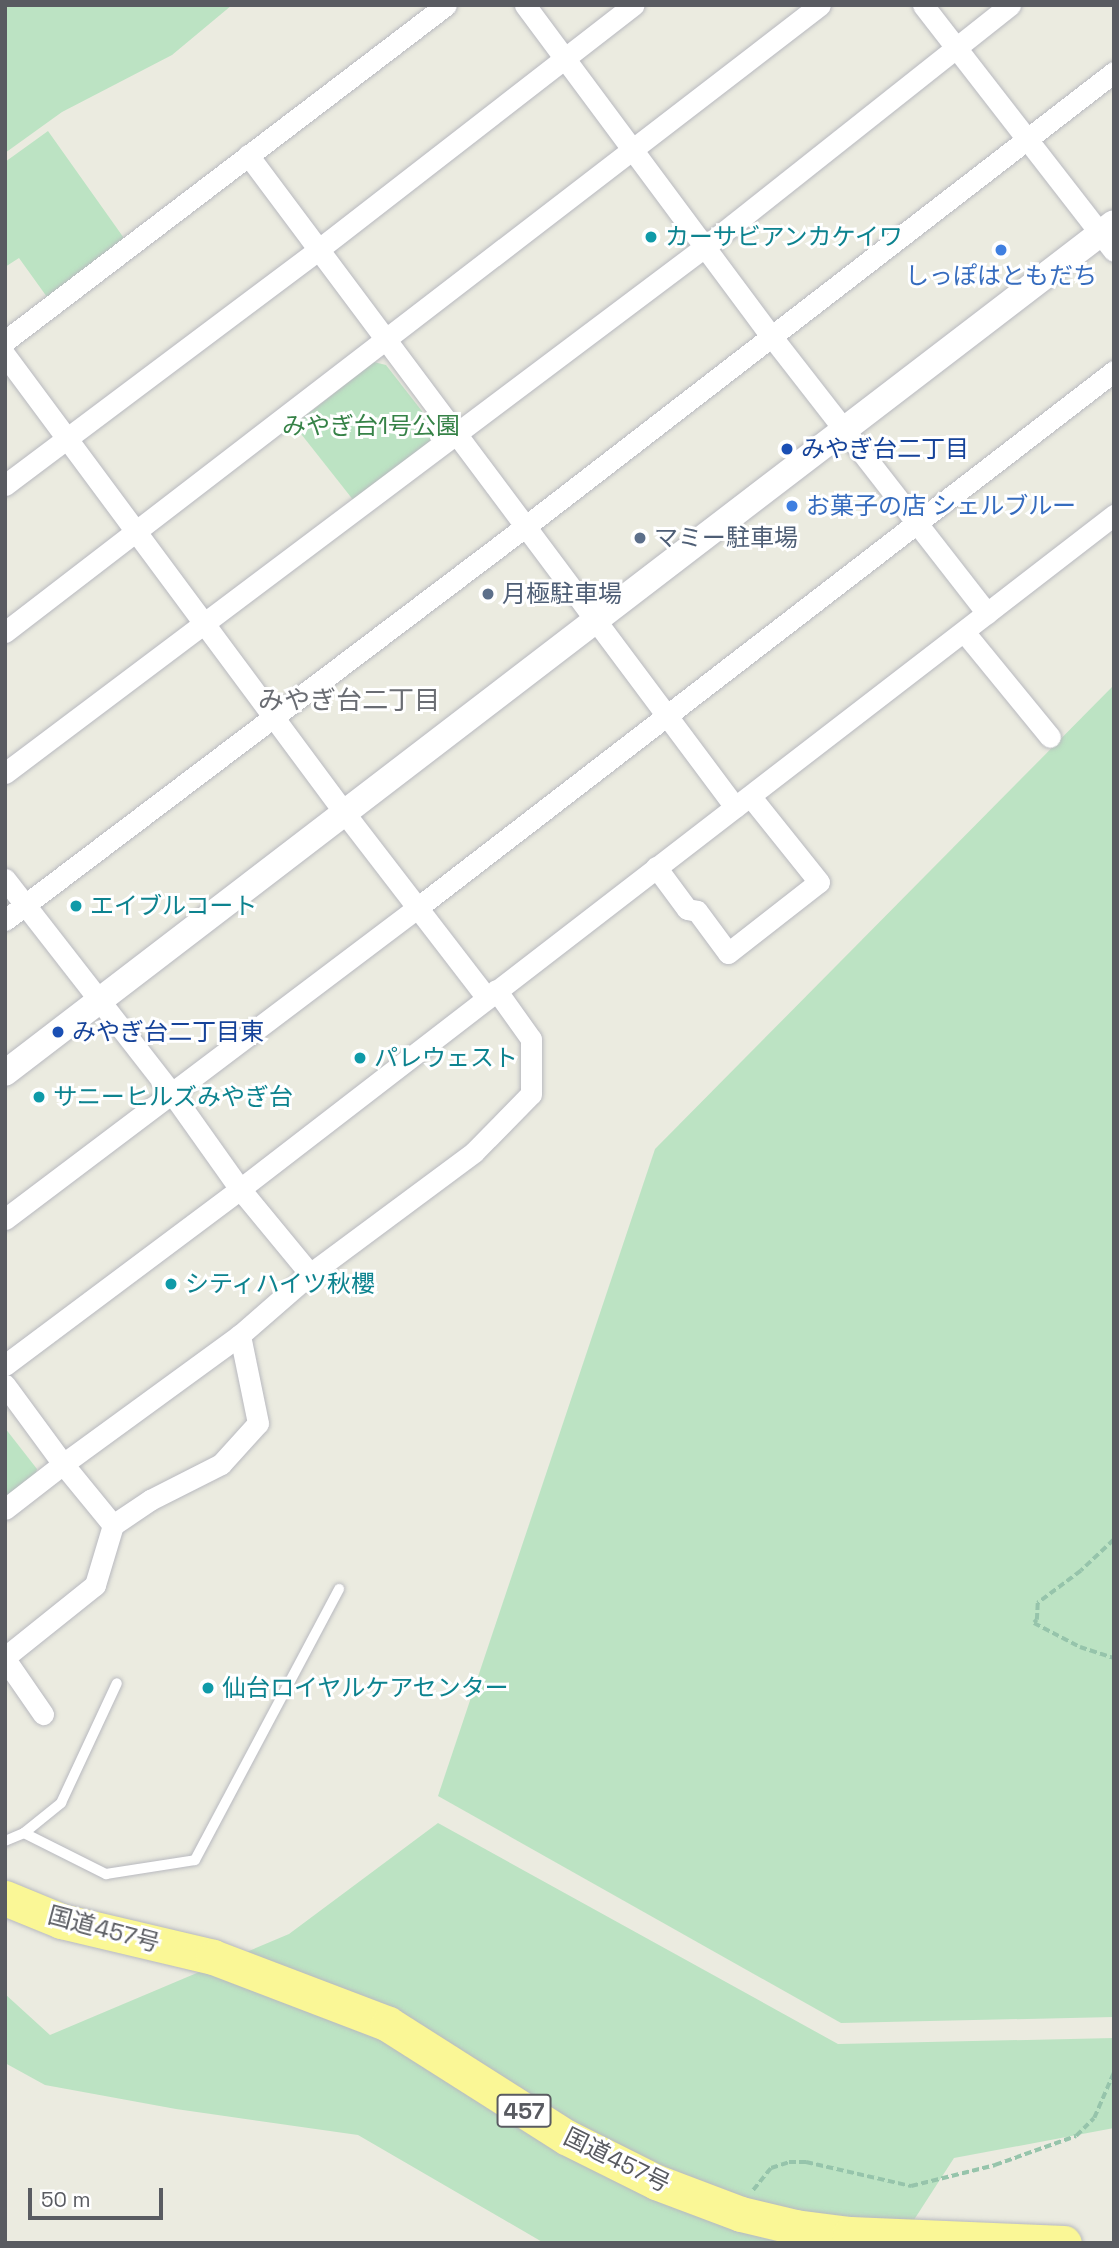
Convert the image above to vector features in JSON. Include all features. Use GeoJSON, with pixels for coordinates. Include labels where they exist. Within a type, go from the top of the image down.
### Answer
{"type":"FeatureCollection","features":[{"type":"Feature","properties":{"kind":"highway","name":"国道457号"},"geometry":{"type":"LineString","coordinates":[[5,1898],[61,1920],[213,1957],[388,2024],[566,2137],[656,2182],[741,2214],[850,2240],[1064,2243]]}},
{"type":"Feature","properties":{"kind":"street"},"geometry":{"type":"LineString","coordinates":[[5,341],[446,5]]}},
{"type":"Feature","properties":{"kind":"street"},"geometry":{"type":"LineString","coordinates":[[525,5],[563,60],[634,148],[772,337],[987,613]]}},
{"type":"Feature","properties":{"kind":"street"},"geometry":{"type":"LineString","coordinates":[[5,485],[319,249],[634,5]]}},
{"type":"Feature","properties":{"kind":"street"},"geometry":{"type":"LineString","coordinates":[[5,632],[820,5]]}},
{"type":"Feature","properties":{"kind":"street"},"geometry":{"type":"LineString","coordinates":[[5,1073],[844,429],[1109,236],[1028,140],[923,5]]}},
{"type":"Feature","properties":{"kind":"street"},"geometry":{"type":"LineString","coordinates":[[5,773],[456,431],[706,246],[1010,5]]}},
{"type":"Feature","properties":{"kind":"street"},"geometry":{"type":"LineString","coordinates":[[5,920],[526,526],[1114,72]]}},
{"type":"Feature","properties":{"kind":"street"},"geometry":{"type":"LineString","coordinates":[[248,155],[667,715],[742,801],[819,882],[728,953],[697,911],[687,909],[656,867]]}},
{"type":"Feature","properties":{"kind":"street"},"geometry":{"type":"LineString","coordinates":[[5,355],[417,908],[531,1039],[531,1094],[474,1152],[310,1274],[240,1335],[5,1509]]}},
{"type":"Feature","properties":{"kind":"street"},"geometry":{"type":"LineString","coordinates":[[5,1219],[417,908],[1114,371]]}},
{"type":"Feature","properties":{"kind":"street"},"geometry":{"type":"LineString","coordinates":[[5,1365],[240,1189],[1114,516]]}},
{"type":"Feature","properties":{"kind":"street"},"geometry":{"type":"LineString","coordinates":[[965,633],[1050,737]]}},
{"type":"Feature","properties":{"kind":"street"},"geometry":{"type":"LineString","coordinates":[[5,879],[171,1092],[240,1189],[310,1274]]}},
{"type":"Feature","properties":{"kind":"street"},"geometry":{"type":"LineString","coordinates":[[43,1714],[5,1658],[95,1585],[113,1525],[150,1500],[221,1464],[258,1423],[240,1335]]}},
{"type":"Feature","properties":{"kind":"street"},"geometry":{"type":"LineString","coordinates":[[5,1385],[63,1464],[113,1525]]}},
{"type":"Feature","properties":{"kind":"lane"},"geometry":{"type":"LineString","coordinates":[[24,1833],[106,1874],[195,1860],[339,1588]]}},
{"type":"Feature","properties":{"kind":"lane"},"geometry":{"type":"LineString","coordinates":[[5,1841],[24,1833],[61,1803],[117,1683]]}},
{"type":"Feature","properties":{"kind":"path"},"geometry":{"type":"LineString","coordinates":[[1114,1540],[1081,1571],[1038,1603],[1037,1620],[1034,1623],[1080,1647],[1114,1658]]}},
{"type":"Feature","properties":{"kind":"path"},"geometry":{"type":"LineString","coordinates":[[741,2214],[761,2177],[772,2168],[789,2162],[806,2162],[911,2186],[995,2165],[1076,2136],[1094,2119],[1114,2072]]}},
{"type":"Feature","properties":{"kind":"green space"},"geometry":{"type":"Polygon","coordinates":[[[5,5],[232,5],[172,55],[62,112],[5,153],[5,5]]]}},
{"type":"Feature","properties":{"kind":"green space"},"geometry":{"type":"Polygon","coordinates":[[[48,131],[126,241],[47,297],[19,258],[5,267],[5,162],[48,131]]]}},
{"type":"Feature","properties":{"kind":"green space","name":"みやぎ台1号公園"},"geometry":{"type":"Polygon","coordinates":[[[374,362],[386,365],[432,424],[430,441],[354,501],[294,425],[374,362]]]}},
{"type":"Feature","properties":{"kind":"green space"},"geometry":{"type":"Polygon","coordinates":[[[1114,685],[1114,2017],[841,2023],[438,1796],[655,1149],[1114,685]]]}},
{"type":"Feature","properties":{"kind":"green space"},"geometry":{"type":"Polygon","coordinates":[[[5,1428],[37,1469],[34,1480],[5,1501],[5,1428]]]}},
{"type":"Feature","properties":{"kind":"green space"},"geometry":{"type":"Polygon","coordinates":[[[438,1823],[838,2044],[1114,2038],[1114,2128],[954,2158],[899,2243],[544,2243],[358,2135],[176,2109],[45,2085],[5,2063],[5,1994],[50,2035],[289,1934],[438,1823]]]}},
{"type":"Feature","properties":{"kind":"place","name":"カーサビアンカケイワ"},"geometry":{"type":"Point","coordinates":[651,237]}},
{"type":"Feature","properties":{"kind":"place","name":"しっぽはともだち"},"geometry":{"type":"Point","coordinates":[1001,250]}},
{"type":"Feature","properties":{"kind":"place","name":"みやぎ台二丁目"},"geometry":{"type":"Point","coordinates":[787,449]}},
{"type":"Feature","properties":{"kind":"place","name":"お菓子の店 シェルブルー"},"geometry":{"type":"Point","coordinates":[792,506]}},
{"type":"Feature","properties":{"kind":"place","name":"マミー駐車場"},"geometry":{"type":"Point","coordinates":[640,538]}},
{"type":"Feature","properties":{"kind":"place","name":"月極駐車場"},"geometry":{"type":"Point","coordinates":[488,594]}},
{"type":"Feature","properties":{"kind":"place","name":"エイブルコート"},"geometry":{"type":"Point","coordinates":[76,906]}},
{"type":"Feature","properties":{"kind":"place","name":"みやぎ台二丁目東"},"geometry":{"type":"Point","coordinates":[58,1032]}},
{"type":"Feature","properties":{"kind":"place","name":"パレウェスト"},"geometry":{"type":"Point","coordinates":[360,1058]}},
{"type":"Feature","properties":{"kind":"place","name":"サニーヒルズみやぎ台"},"geometry":{"type":"Point","coordinates":[39,1097]}},
{"type":"Feature","properties":{"kind":"place","name":"シティハイツ秋櫻"},"geometry":{"type":"Point","coordinates":[171,1284]}},
{"type":"Feature","properties":{"kind":"place","name":"仙台ロイヤルケアセンター"},"geometry":{"type":"Point","coordinates":[208,1688]}},
{"type":"Feature","properties":{"kind":"district","name":"みやぎ台二丁目"},"geometry":{"type":"Point","coordinates":[349,701]}}]}
